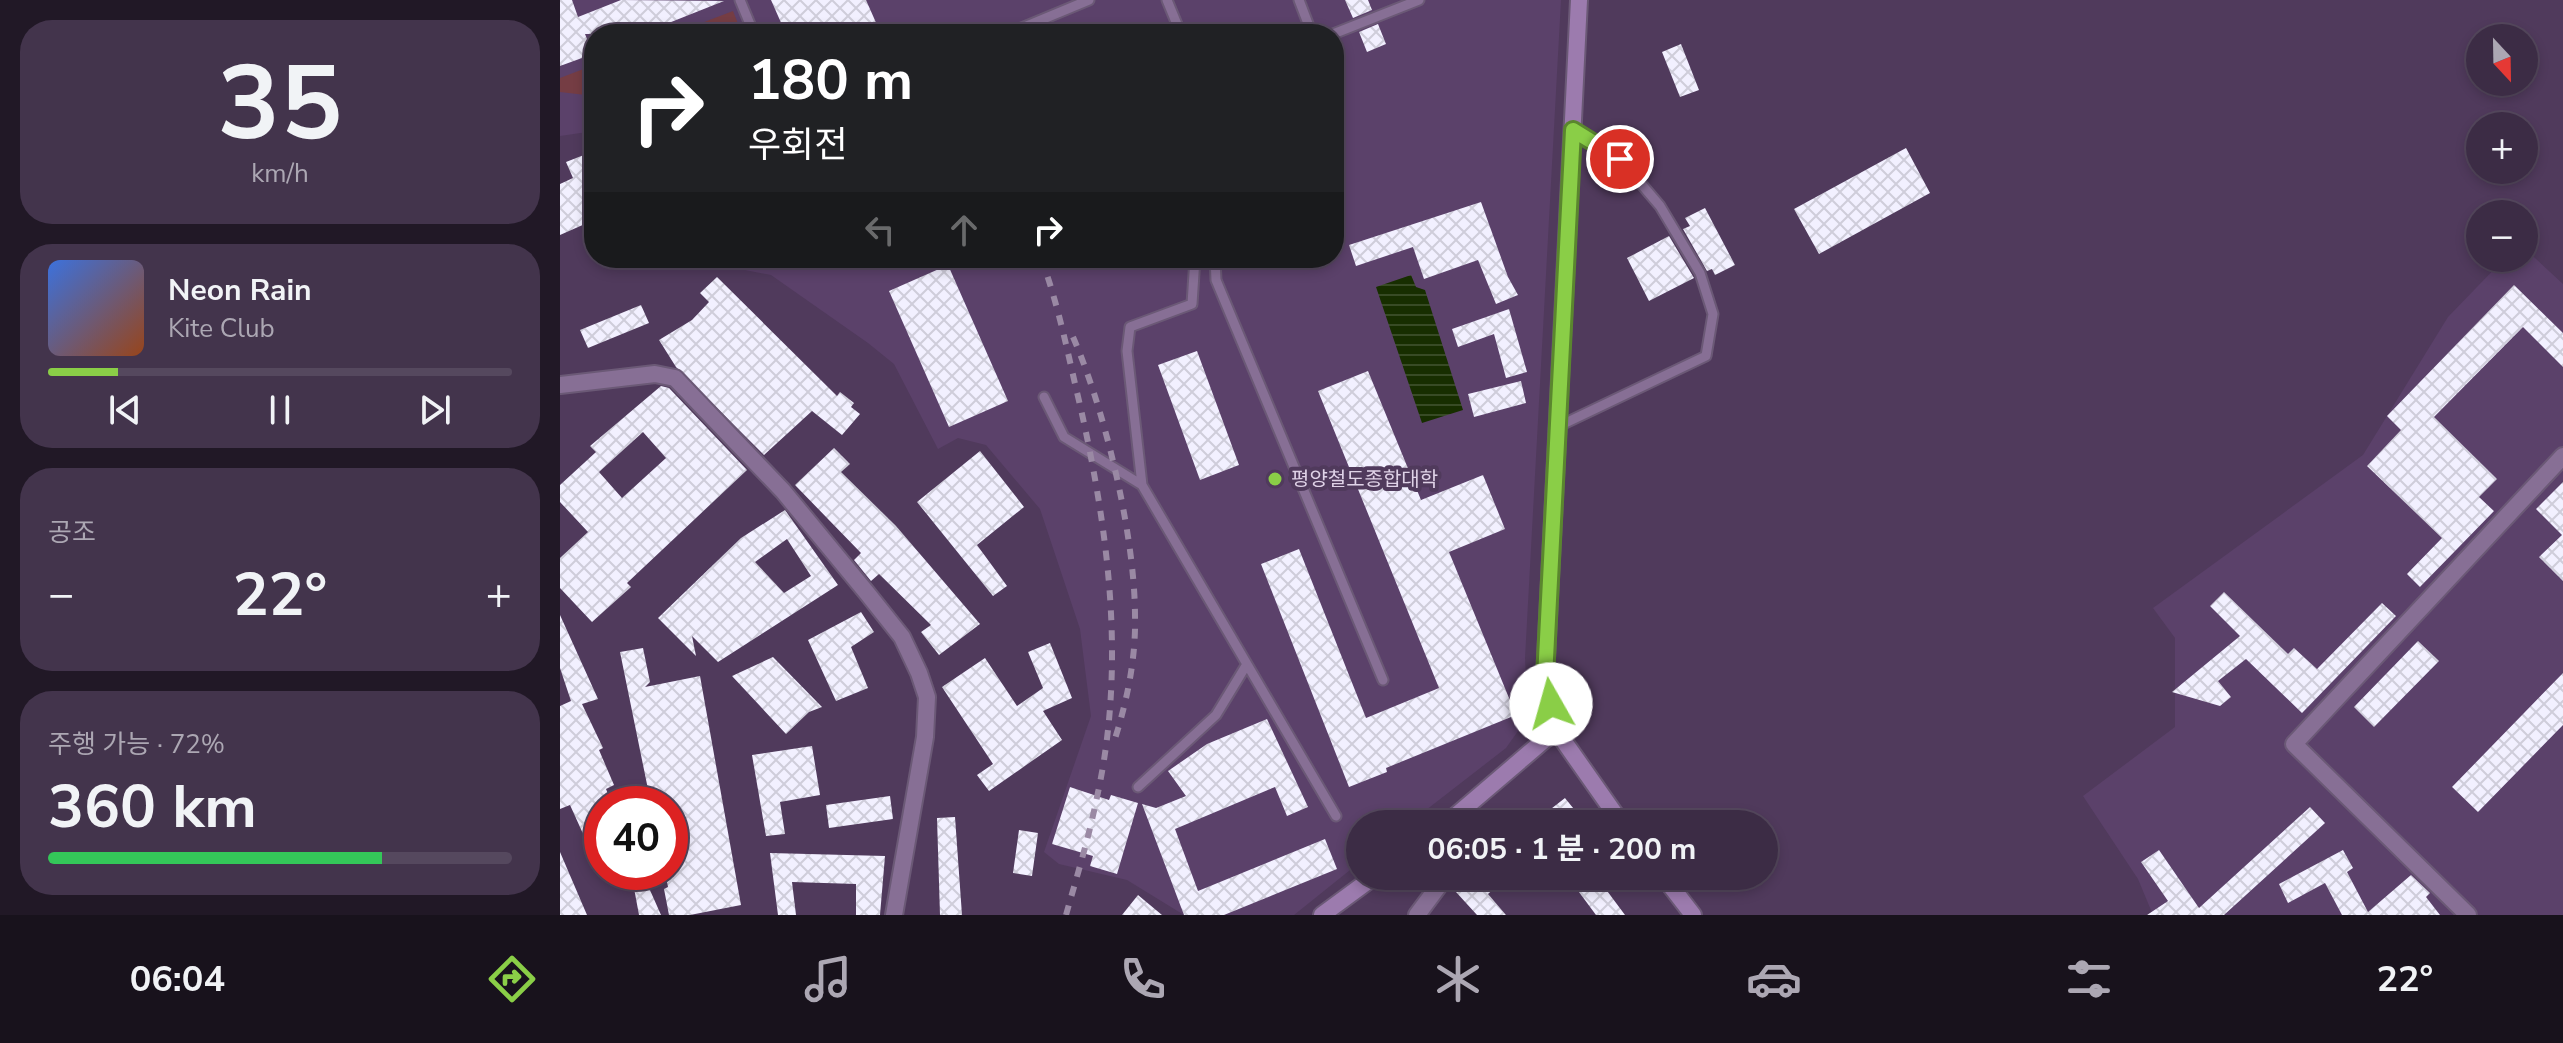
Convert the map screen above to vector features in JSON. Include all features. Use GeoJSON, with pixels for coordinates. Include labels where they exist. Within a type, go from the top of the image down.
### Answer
{"type":"FeatureCollection","features":[{"type":"Feature","properties":{"kind":"street"},"geometry":{"type":"LineString","coordinates":[[1579,0],[1545,678],[1556,730],[1612,810]]}},
{"type":"Feature","properties":{"kind":"street"},"geometry":{"type":"LineString","coordinates":[[560,385],[655,374],[675,378],[783,491],[902,637],[927,697],[925,737],[894,915]]}},
{"type":"Feature","properties":{"kind":"street"},"geometry":{"type":"LineString","coordinates":[[2468,915],[2294,744],[2563,456]]}},
{"type":"Feature","properties":{"kind":"street"},"geometry":{"type":"LineString","coordinates":[[1465,810],[1556,730]]}},
{"type":"Feature","properties":{"kind":"street"},"geometry":{"type":"LineString","coordinates":[[1322,915],[1356,890]]}},
{"type":"Feature","properties":{"kind":"street"},"geometry":{"type":"LineString","coordinates":[[1417,915],[1436,890]]}},
{"type":"Feature","properties":{"kind":"street"},"geometry":{"type":"LineString","coordinates":[[1674,890],[1693,915]]}},
{"type":"Feature","properties":{"kind":"lane"},"geometry":{"type":"LineString","coordinates":[[740,0],[750,24]]}},
{"type":"Feature","properties":{"kind":"lane"},"geometry":{"type":"LineString","coordinates":[[1031,24],[1089,0]]}},
{"type":"Feature","properties":{"kind":"lane"},"geometry":{"type":"LineString","coordinates":[[1167,0],[1177,24]]}},
{"type":"Feature","properties":{"kind":"lane"},"geometry":{"type":"LineString","coordinates":[[1299,0],[1308,24]]}},
{"type":"Feature","properties":{"kind":"lane"},"geometry":{"type":"LineString","coordinates":[[1344,30],[1419,0]]}},
{"type":"Feature","properties":{"kind":"lane"},"geometry":{"type":"LineString","coordinates":[[1557,427],[1706,356],[1713,314],[1700,273],[1660,206],[1620,159],[1573,130]]}},
{"type":"Feature","properties":{"kind":"lane"},"geometry":{"type":"LineString","coordinates":[[1194,268],[1192,304],[1130,327],[1127,351],[1142,485],[1336,816]]}},
{"type":"Feature","properties":{"kind":"lane"},"geometry":{"type":"LineString","coordinates":[[1215,268],[1216,280],[1383,680]]}},
{"type":"Feature","properties":{"kind":"lane"},"geometry":{"type":"LineString","coordinates":[[1044,397],[1064,437],[1142,485]]}},
{"type":"Feature","properties":{"kind":"lane"},"geometry":{"type":"LineString","coordinates":[[1138,787],[1216,715],[1247,664]]}},
{"type":"Feature","properties":{"kind":"shaded area","name":"평양철도종합대학"},"geometry":{"type":"Polygon","coordinates":[[[560,0],[1561,0],[1525,658],[1528,717],[1506,748],[1426,810],[1346,810],[1346,873],[1294,915],[1184,915],[1127,880],[1059,864],[1044,852],[1091,716],[1080,629],[1040,509],[986,445],[958,438],[938,449],[894,364],[868,343],[771,275],[735,268],[1344,268],[1344,24],[584,24],[584,132],[560,136],[560,0]]]}},
{"type":"Feature","properties":{"kind":"shaded area"},"geometry":{"type":"Polygon","coordinates":[[[733,11],[738,24],[699,24],[733,11]]]}},
{"type":"Feature","properties":{"kind":"shaded area"},"geometry":{"type":"Polygon","coordinates":[[[584,69],[584,95],[560,92],[560,78],[584,69]]]}},
{"type":"Feature","properties":{"kind":"shaded area"},"geometry":{"type":"Polygon","coordinates":[[[2538,261],[2563,284],[2563,915],[2153,915],[2138,879],[2083,796],[2175,727],[2175,638],[2153,608],[2363,455],[2448,317],[2491,272],[2538,272],[2538,261]]]}},
{"type":"Feature","properties":{"kind":"shaded area"},"geometry":{"type":"Polygon","coordinates":[[[1411,275],[1416,287],[1425,290],[1463,410],[1422,423],[1376,287],[1411,275]]]}},
{"type":"Feature","properties":{"kind":"building"},"geometry":{"type":"Polygon","coordinates":[[[560,0],[572,0],[578,17],[621,0],[724,1],[666,24],[584,24],[584,57],[560,66],[560,0]]]}},
{"type":"Feature","properties":{"kind":"building"},"geometry":{"type":"Polygon","coordinates":[[[771,0],[866,0],[877,24],[782,24],[771,0]]]}},
{"type":"Feature","properties":{"kind":"building"},"geometry":{"type":"Polygon","coordinates":[[[1345,0],[1368,0],[1372,10],[1353,18],[1345,0]]]}},
{"type":"Feature","properties":{"kind":"building"},"geometry":{"type":"Polygon","coordinates":[[[1378,24],[1386,44],[1367,52],[1359,32],[1378,24]]]}},
{"type":"Feature","properties":{"kind":"building"},"geometry":{"type":"Polygon","coordinates":[[[1681,44],[1699,90],[1680,97],[1662,52],[1681,44]]]}},
{"type":"Feature","properties":{"kind":"building"},"geometry":{"type":"Polygon","coordinates":[[[1906,148],[1930,193],[1819,254],[1794,209],[1906,148]]]}},
{"type":"Feature","properties":{"kind":"building"},"geometry":{"type":"Polygon","coordinates":[[[584,155],[584,224],[560,235],[560,184],[573,178],[566,162],[584,155]]]}},
{"type":"Feature","properties":{"kind":"building"},"geometry":{"type":"Polygon","coordinates":[[[1481,202],[1508,277],[1518,295],[1496,304],[1478,260],[1424,279],[1413,247],[1356,266],[1349,245],[1481,202]]]}},
{"type":"Feature","properties":{"kind":"building"},"geometry":{"type":"Polygon","coordinates":[[[1705,208],[1735,265],[1715,275],[1712,269],[1707,271],[1683,229],[1690,226],[1685,218],[1705,208]]]}},
{"type":"Feature","properties":{"kind":"building"},"geometry":{"type":"Polygon","coordinates":[[[1669,236],[1694,278],[1649,301],[1627,258],[1669,236]]]}},
{"type":"Feature","properties":{"kind":"building"},"geometry":{"type":"Polygon","coordinates":[[[941,268],[949,268],[1008,401],[949,427],[889,291],[941,268]]]}},
{"type":"Feature","properties":{"kind":"building"},"geometry":{"type":"Polygon","coordinates":[[[717,277],[837,396],[840,392],[854,403],[851,407],[860,414],[842,435],[812,411],[764,455],[676,367],[659,340],[692,320],[709,302],[700,293],[717,277]]]}},
{"type":"Feature","properties":{"kind":"building"},"geometry":{"type":"Polygon","coordinates":[[[2514,285],[2563,333],[2563,367],[2523,327],[2434,417],[2497,479],[2479,497],[2494,511],[2420,587],[2407,574],[2442,538],[2367,466],[2401,430],[2387,416],[2514,285]]]}},
{"type":"Feature","properties":{"kind":"building"},"geometry":{"type":"Polygon","coordinates":[[[641,305],[649,323],[588,348],[580,330],[641,305]]]}},
{"type":"Feature","properties":{"kind":"building"},"geometry":{"type":"Polygon","coordinates":[[[1509,309],[1527,372],[1506,378],[1494,334],[1458,347],[1452,329],[1509,309]]]}},
{"type":"Feature","properties":{"kind":"building"},"geometry":{"type":"Polygon","coordinates":[[[1197,351],[1239,465],[1200,480],[1158,365],[1197,351]]]}},
{"type":"Feature","properties":{"kind":"building"},"geometry":{"type":"Polygon","coordinates":[[[1368,371],[1421,500],[1483,475],[1505,529],[1449,552],[1516,715],[1386,768],[1387,772],[1349,787],[1261,564],[1299,549],[1366,718],[1439,688],[1318,391],[1368,371]]]}},
{"type":"Feature","properties":{"kind":"building"},"geometry":{"type":"Polygon","coordinates":[[[1521,381],[1526,403],[1474,417],[1468,394],[1521,381]]]}},
{"type":"Feature","properties":{"kind":"building"},"geometry":{"type":"Polygon","coordinates":[[[661,386],[669,388],[747,470],[627,583],[631,587],[592,622],[560,588],[560,558],[588,532],[560,502],[560,485],[596,452],[590,446],[661,386]],[[643,432],[599,472],[622,498],[666,458],[643,432]]]}},
{"type":"Feature","properties":{"kind":"building"},"geometry":{"type":"Polygon","coordinates":[[[834,448],[850,464],[841,472],[896,526],[980,624],[939,655],[921,632],[931,625],[879,574],[871,581],[854,560],[861,553],[795,485],[834,448]]]}},
{"type":"Feature","properties":{"kind":"building"},"geometry":{"type":"Polygon","coordinates":[[[980,451],[1024,507],[977,545],[1007,586],[993,596],[917,502],[980,451]]]}},
{"type":"Feature","properties":{"kind":"building"},"geometry":{"type":"Polygon","coordinates":[[[2563,482],[2563,581],[2539,557],[2562,535],[2536,509],[2563,482]]]}},
{"type":"Feature","properties":{"kind":"building"},"geometry":{"type":"Polygon","coordinates":[[[785,510],[838,585],[718,662],[692,636],[696,656],[658,618],[741,538],[785,510]],[[787,539],[755,562],[784,593],[811,576],[787,539]]]}},
{"type":"Feature","properties":{"kind":"building"},"geometry":{"type":"Polygon","coordinates":[[[2224,592],[2288,654],[2294,648],[2317,669],[2382,603],[2396,616],[2302,713],[2246,659],[2218,681],[2231,697],[2220,706],[2172,692],[2240,636],[2210,606],[2224,592]]]}},
{"type":"Feature","properties":{"kind":"building"},"geometry":{"type":"Polygon","coordinates":[[[861,612],[874,632],[851,647],[868,688],[836,701],[808,640],[861,612]]]}},
{"type":"Feature","properties":{"kind":"building"},"geometry":{"type":"Polygon","coordinates":[[[560,615],[598,699],[582,704],[603,748],[599,750],[614,785],[584,786],[584,836],[570,805],[560,809],[560,706],[571,701],[560,668],[560,615]]]}},
{"type":"Feature","properties":{"kind":"building"},"geometry":{"type":"Polygon","coordinates":[[[2418,641],[2439,661],[2374,727],[2354,707],[2418,641]]]}},
{"type":"Feature","properties":{"kind":"building"},"geometry":{"type":"Polygon","coordinates":[[[1050,643],[1072,698],[1043,711],[1062,740],[989,791],[977,775],[993,764],[942,687],[985,658],[1017,706],[1043,688],[1028,652],[1050,643]]]}},
{"type":"Feature","properties":{"kind":"building"},"geometry":{"type":"Polygon","coordinates":[[[643,648],[650,682],[645,687],[700,676],[741,905],[690,915],[669,915],[664,890],[688,890],[688,786],[647,786],[620,652],[643,648]]]}},
{"type":"Feature","properties":{"kind":"building"},"geometry":{"type":"Polygon","coordinates":[[[773,657],[822,707],[809,712],[786,734],[732,676],[773,657]]]}},
{"type":"Feature","properties":{"kind":"building"},"geometry":{"type":"Polygon","coordinates":[[[2563,673],[2563,725],[2478,812],[2452,787],[2563,673]]]}},
{"type":"Feature","properties":{"kind":"building"},"geometry":{"type":"Polygon","coordinates":[[[1267,719],[1308,807],[1287,816],[1275,787],[1175,829],[1198,891],[1325,839],[1337,869],[1224,915],[1184,915],[1142,804],[1156,808],[1186,796],[1168,771],[1207,744],[1267,719]]]}},
{"type":"Feature","properties":{"kind":"building"},"geometry":{"type":"Polygon","coordinates":[[[812,746],[820,795],[780,802],[785,834],[766,836],[752,755],[812,746]]]}},
{"type":"Feature","properties":{"kind":"building"},"geometry":{"type":"Polygon","coordinates":[[[1070,787],[1109,800],[1111,795],[1138,803],[1117,874],[1090,866],[1093,856],[1052,844],[1070,787]]]}},
{"type":"Feature","properties":{"kind":"building"},"geometry":{"type":"Polygon","coordinates":[[[890,796],[893,819],[829,828],[826,805],[890,796]]]}},
{"type":"Feature","properties":{"kind":"building"},"geometry":{"type":"Polygon","coordinates":[[[1565,798],[1575,810],[1550,810],[1565,798]]]}},
{"type":"Feature","properties":{"kind":"building"},"geometry":{"type":"Polygon","coordinates":[[[2310,807],[2325,823],[2224,915],[2147,915],[2168,901],[2141,862],[2159,850],[2199,908],[2310,807]]]}},
{"type":"Feature","properties":{"kind":"building"},"geometry":{"type":"Polygon","coordinates":[[[955,817],[962,915],[940,915],[937,818],[955,817]]]}},
{"type":"Feature","properties":{"kind":"building"},"geometry":{"type":"Polygon","coordinates":[[[1019,830],[1038,833],[1032,876],[1013,873],[1019,830]]]}},
{"type":"Feature","properties":{"kind":"building"},"geometry":{"type":"Polygon","coordinates":[[[2343,850],[2353,868],[2347,872],[2368,912],[2411,875],[2430,893],[2426,897],[2440,915],[2342,915],[2325,883],[2288,903],[2279,884],[2343,850]]]}},
{"type":"Feature","properties":{"kind":"building"},"geometry":{"type":"Polygon","coordinates":[[[560,852],[587,915],[560,915],[560,852]]]}},
{"type":"Feature","properties":{"kind":"building"},"geometry":{"type":"Polygon","coordinates":[[[770,853],[885,856],[880,915],[856,915],[856,884],[792,882],[796,915],[778,915],[770,853]]]}},
{"type":"Feature","properties":{"kind":"building"},"geometry":{"type":"Polygon","coordinates":[[[634,890],[650,890],[661,915],[639,915],[634,890]]]}},
{"type":"Feature","properties":{"kind":"building"},"geometry":{"type":"Polygon","coordinates":[[[1492,890],[1488,894],[1506,915],[1477,915],[1456,892],[1492,890]]]}},
{"type":"Feature","properties":{"kind":"building"},"geometry":{"type":"Polygon","coordinates":[[[1577,890],[1606,890],[1625,915],[1596,915],[1577,890]]]}},
{"type":"Feature","properties":{"kind":"building"},"geometry":{"type":"Polygon","coordinates":[[[1138,895],[1162,915],[1122,915],[1138,895]]]}},
{"type":"Feature","properties":{"kind":"railway"},"geometry":{"type":"LineString","coordinates":[[1044,268],[1063,331],[1099,502],[1106,551],[1112,649],[1106,748],[1090,827],[1066,915]]}},
{"type":"Feature","properties":{"kind":"railway"},"geometry":{"type":"LineString","coordinates":[[1073,337],[1107,436],[1124,512],[1134,584],[1132,664],[1114,742]]}},
{"type":"Feature","properties":{"kind":"place","name":"평양철도종합대학"},"geometry":{"type":"Point","coordinates":[1275,479]}},
{"type":"Feature","properties":{"kind":"route"},"geometry":{"type":"LineString","coordinates":[[1551,704],[1545,678],[1573,130],[1620,159]]}}]}
